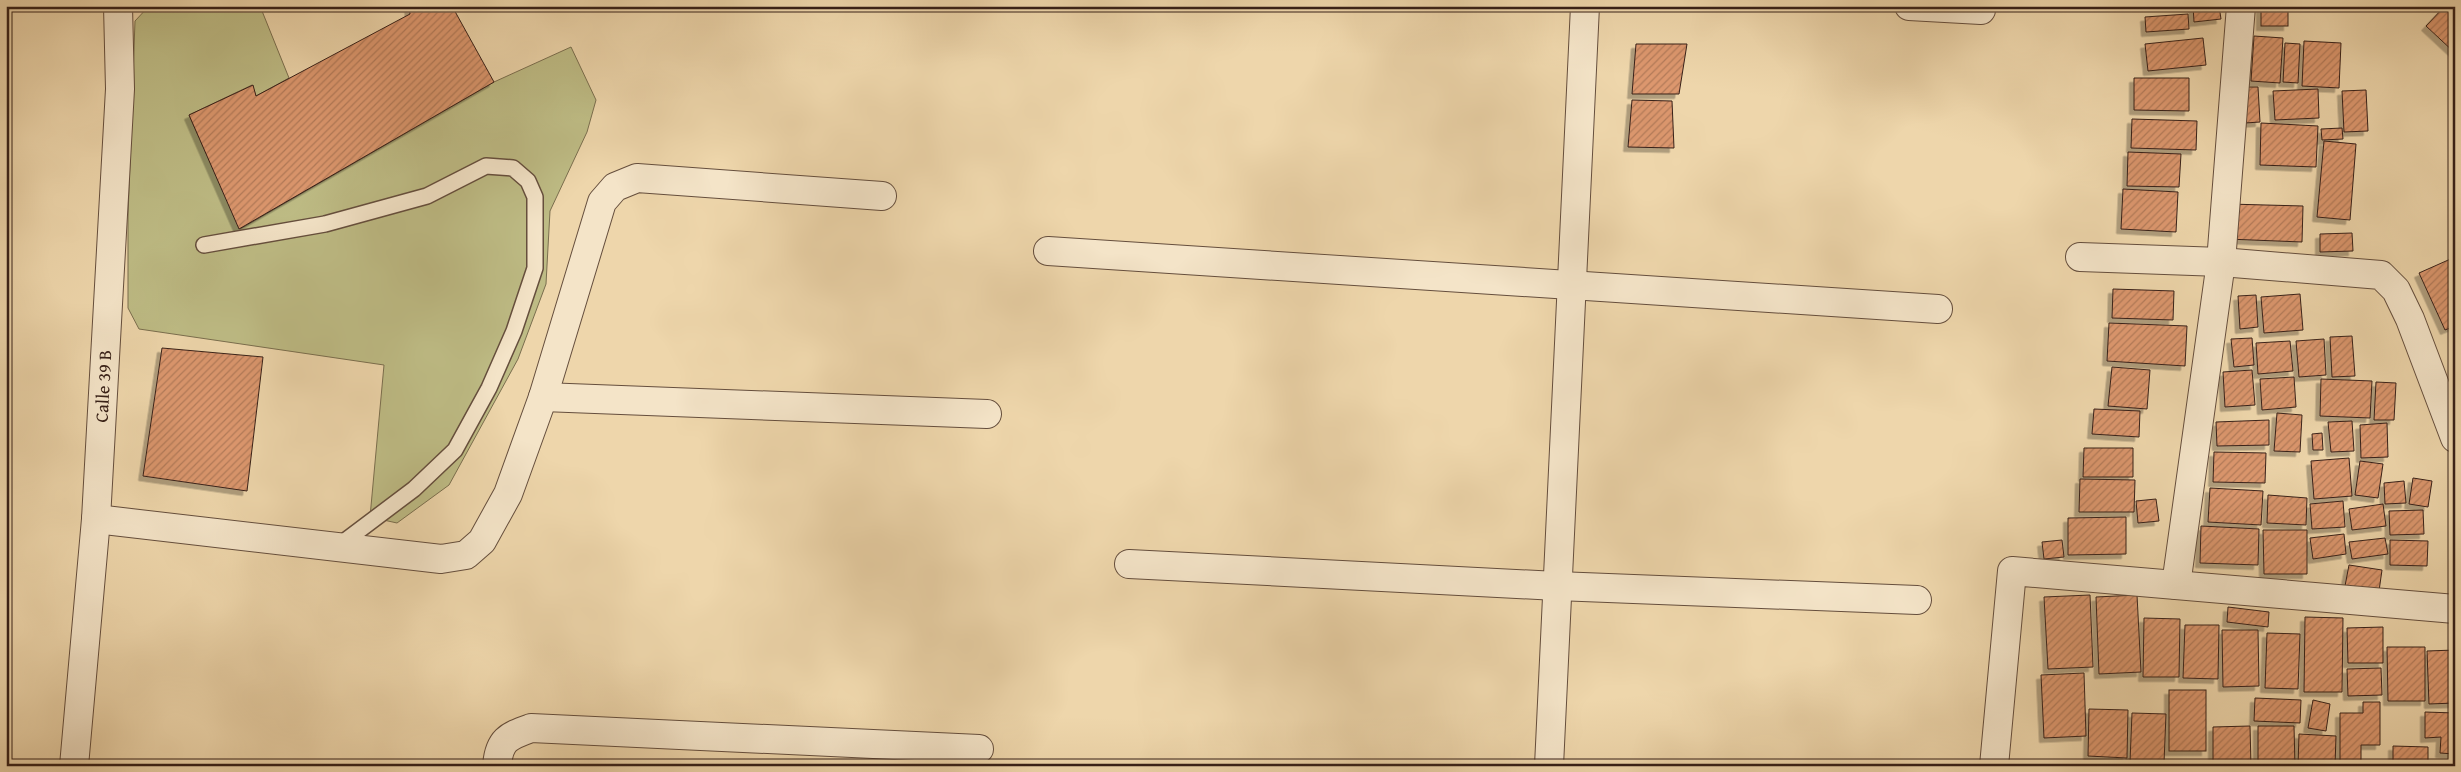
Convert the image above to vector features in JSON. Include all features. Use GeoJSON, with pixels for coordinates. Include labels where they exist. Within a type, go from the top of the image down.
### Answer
{"type":"FeatureCollection","features":[{"type":"Feature","properties":{"kind":"street","name":"Calle 39 B"},"geometry":{"type":"LineString","coordinates":[[74,766],[96,519],[120,89],[118,6]]}},
{"type":"Feature","properties":{"kind":"street"},"geometry":{"type":"LineString","coordinates":[[1549,766],[1585,6]]}},
{"type":"Feature","properties":{"kind":"street"},"geometry":{"type":"LineString","coordinates":[[1909,6],[1981,10]]}},
{"type":"Feature","properties":{"kind":"street"},"geometry":{"type":"LineString","coordinates":[[2176,585],[2221,262],[2242,6]]}},
{"type":"Feature","properties":{"kind":"street"},"geometry":{"type":"LineString","coordinates":[[96,519],[441,559],[466,555],[482,541],[508,494],[543,397],[590,235],[602,202],[615,187],[637,178],[882,196]]}},
{"type":"Feature","properties":{"kind":"street"},"geometry":{"type":"LineString","coordinates":[[1048,250],[1938,309]]}},
{"type":"Feature","properties":{"kind":"street"},"geometry":{"type":"LineString","coordinates":[[2080,256],[2221,262],[2381,275],[2396,290],[2410,319],[2455,438]]}},
{"type":"Feature","properties":{"kind":"street"},"geometry":{"type":"LineString","coordinates":[[543,397],[987,414]]}},
{"type":"Feature","properties":{"kind":"street"},"geometry":{"type":"LineString","coordinates":[[1128,564],[1557,586],[1917,600]]}},
{"type":"Feature","properties":{"kind":"street"},"geometry":{"type":"LineString","coordinates":[[1998,765],[2012,571],[2455,610]]}},
{"type":"Feature","properties":{"kind":"street"},"geometry":{"type":"LineString","coordinates":[[497,766],[498,752],[508,737],[532,728],[979,749]]}},
{"type":"Feature","properties":{"kind":"lane"},"geometry":{"type":"LineString","coordinates":[[204,245],[325,224],[427,196],[486,166],[513,168],[528,181],[536,197],[535,268],[514,331],[500,363],[455,450],[414,489],[337,547]]}},
{"type":"Feature","properties":{"kind":"shaded area"},"geometry":{"type":"Polygon","coordinates":[[[149,6],[260,6],[289,78],[256,96],[252,85],[189,115],[240,229],[494,82],[571,47],[596,100],[587,132],[550,211],[546,284],[518,359],[449,485],[397,523],[370,517],[384,365],[139,329],[128,308],[128,217],[135,21],[149,6]]]}},
{"type":"Feature","properties":{"kind":"building"},"geometry":{"type":"Polygon","coordinates":[[[409,6],[452,6],[494,82],[239,229],[189,115],[253,85],[256,96],[410,14],[409,6]]]}},
{"type":"Feature","properties":{"kind":"building"},"geometry":{"type":"Polygon","coordinates":[[[2193,6],[2219,6],[2221,19],[2194,22],[2193,6]]]}},
{"type":"Feature","properties":{"kind":"building"},"geometry":{"type":"Polygon","coordinates":[[[2261,6],[2288,6],[2288,26],[2261,26],[2261,6]]]}},
{"type":"Feature","properties":{"kind":"building"},"geometry":{"type":"Polygon","coordinates":[[[2445,6],[2455,6],[2455,53],[2426,26],[2445,6]]]}},
{"type":"Feature","properties":{"kind":"building"},"geometry":{"type":"Polygon","coordinates":[[[2188,14],[2189,29],[2146,32],[2145,17],[2188,14]]]}},
{"type":"Feature","properties":{"kind":"building"},"geometry":{"type":"Polygon","coordinates":[[[2254,36],[2283,38],[2280,83],[2251,81],[2254,36]]]}},
{"type":"Feature","properties":{"kind":"building"},"geometry":{"type":"Polygon","coordinates":[[[2203,38],[2206,65],[2148,71],[2145,44],[2203,38]]]}},
{"type":"Feature","properties":{"kind":"building"},"geometry":{"type":"Polygon","coordinates":[[[2304,41],[2341,43],[2339,88],[2302,86],[2304,41]]]}},
{"type":"Feature","properties":{"kind":"building"},"geometry":{"type":"Polygon","coordinates":[[[2285,43],[2300,44],[2298,83],[2283,82],[2285,43]]]}},
{"type":"Feature","properties":{"kind":"building"},"geometry":{"type":"Polygon","coordinates":[[[1636,44],[1687,44],[1679,94],[1632,94],[1636,44]]]}},
{"type":"Feature","properties":{"kind":"building"},"geometry":{"type":"Polygon","coordinates":[[[2134,78],[2189,78],[2189,111],[2134,110],[2134,78]]]}},
{"type":"Feature","properties":{"kind":"building"},"geometry":{"type":"Polygon","coordinates":[[[2244,87],[2258,87],[2260,122],[2245,123],[2244,87]]]}},
{"type":"Feature","properties":{"kind":"building"},"geometry":{"type":"Polygon","coordinates":[[[2318,89],[2319,118],[2275,120],[2273,91],[2318,89]]]}},
{"type":"Feature","properties":{"kind":"building"},"geometry":{"type":"Polygon","coordinates":[[[2366,90],[2368,131],[2344,132],[2342,91],[2366,90]]]}},
{"type":"Feature","properties":{"kind":"building"},"geometry":{"type":"Polygon","coordinates":[[[1632,100],[1672,101],[1674,148],[1628,147],[1632,100]]]}},
{"type":"Feature","properties":{"kind":"building"},"geometry":{"type":"Polygon","coordinates":[[[2132,119],[2197,121],[2196,150],[2131,148],[2132,119]]]}},
{"type":"Feature","properties":{"kind":"building"},"geometry":{"type":"Polygon","coordinates":[[[2261,123],[2318,126],[2316,167],[2260,165],[2261,123]]]}},
{"type":"Feature","properties":{"kind":"building"},"geometry":{"type":"Polygon","coordinates":[[[2342,128],[2343,139],[2322,140],[2321,129],[2342,128]]]}},
{"type":"Feature","properties":{"kind":"building"},"geometry":{"type":"Polygon","coordinates":[[[2324,141],[2356,144],[2350,220],[2317,217],[2324,141]]]}},
{"type":"Feature","properties":{"kind":"building"},"geometry":{"type":"Polygon","coordinates":[[[2128,152],[2181,154],[2179,187],[2127,186],[2128,152]]]}},
{"type":"Feature","properties":{"kind":"building"},"geometry":{"type":"Polygon","coordinates":[[[2123,189],[2178,192],[2176,232],[2121,229],[2123,189]]]}},
{"type":"Feature","properties":{"kind":"building"},"geometry":{"type":"Polygon","coordinates":[[[2228,204],[2303,206],[2302,242],[2227,239],[2228,204]]]}},
{"type":"Feature","properties":{"kind":"building"},"geometry":{"type":"Polygon","coordinates":[[[2352,233],[2353,251],[2320,252],[2320,234],[2352,233]]]}},
{"type":"Feature","properties":{"kind":"building"},"geometry":{"type":"Polygon","coordinates":[[[2455,257],[2455,326],[2445,330],[2419,273],[2455,257]]]}},
{"type":"Feature","properties":{"kind":"building"},"geometry":{"type":"Polygon","coordinates":[[[2113,289],[2174,291],[2173,320],[2112,318],[2113,289]]]}},
{"type":"Feature","properties":{"kind":"building"},"geometry":{"type":"Polygon","coordinates":[[[2300,294],[2303,330],[2264,333],[2261,297],[2300,294]]]}},
{"type":"Feature","properties":{"kind":"building"},"geometry":{"type":"Polygon","coordinates":[[[2256,295],[2258,327],[2240,329],[2238,296],[2256,295]]]}},
{"type":"Feature","properties":{"kind":"building"},"geometry":{"type":"Polygon","coordinates":[[[2109,323],[2187,326],[2185,366],[2107,361],[2109,323]]]}},
{"type":"Feature","properties":{"kind":"building"},"geometry":{"type":"Polygon","coordinates":[[[2352,336],[2355,376],[2332,377],[2330,337],[2352,336]]]}},
{"type":"Feature","properties":{"kind":"building"},"geometry":{"type":"Polygon","coordinates":[[[2252,338],[2254,365],[2234,367],[2231,339],[2252,338]]]}},
{"type":"Feature","properties":{"kind":"building"},"geometry":{"type":"Polygon","coordinates":[[[2324,339],[2326,375],[2299,377],[2296,341],[2324,339]]]}},
{"type":"Feature","properties":{"kind":"building"},"geometry":{"type":"Polygon","coordinates":[[[2290,341],[2293,371],[2258,374],[2256,343],[2290,341]]]}},
{"type":"Feature","properties":{"kind":"building"},"geometry":{"type":"Polygon","coordinates":[[[162,348],[263,357],[247,491],[143,476],[162,348]]]}},
{"type":"Feature","properties":{"kind":"building"},"geometry":{"type":"Polygon","coordinates":[[[2112,367],[2150,370],[2147,409],[2108,406],[2112,367]]]}},
{"type":"Feature","properties":{"kind":"building"},"geometry":{"type":"Polygon","coordinates":[[[2252,370],[2255,405],[2225,407],[2223,372],[2252,370]]]}},
{"type":"Feature","properties":{"kind":"building"},"geometry":{"type":"Polygon","coordinates":[[[2294,377],[2296,407],[2262,410],[2260,379],[2294,377]]]}},
{"type":"Feature","properties":{"kind":"building"},"geometry":{"type":"Polygon","coordinates":[[[2321,379],[2372,381],[2370,418],[2320,416],[2321,379]]]}},
{"type":"Feature","properties":{"kind":"building"},"geometry":{"type":"Polygon","coordinates":[[[2376,382],[2396,383],[2394,420],[2374,420],[2376,382]]]}},
{"type":"Feature","properties":{"kind":"building"},"geometry":{"type":"Polygon","coordinates":[[[2094,409],[2140,411],[2139,437],[2092,434],[2094,409]]]}},
{"type":"Feature","properties":{"kind":"building"},"geometry":{"type":"Polygon","coordinates":[[[2277,413],[2302,415],[2300,452],[2274,451],[2277,413]]]}},
{"type":"Feature","properties":{"kind":"building"},"geometry":{"type":"Polygon","coordinates":[[[2269,420],[2269,445],[2217,446],[2216,422],[2269,420]]]}},
{"type":"Feature","properties":{"kind":"building"},"geometry":{"type":"Polygon","coordinates":[[[2352,421],[2354,451],[2331,452],[2328,422],[2352,421]]]}},
{"type":"Feature","properties":{"kind":"building"},"geometry":{"type":"Polygon","coordinates":[[[2387,423],[2388,457],[2361,458],[2360,425],[2387,423]]]}},
{"type":"Feature","properties":{"kind":"building"},"geometry":{"type":"Polygon","coordinates":[[[2322,433],[2323,450],[2313,450],[2312,434],[2322,433]]]}},
{"type":"Feature","properties":{"kind":"building"},"geometry":{"type":"Polygon","coordinates":[[[2084,448],[2133,448],[2133,477],[2083,477],[2084,448]]]}},
{"type":"Feature","properties":{"kind":"building"},"geometry":{"type":"Polygon","coordinates":[[[2214,452],[2266,453],[2265,483],[2213,482],[2214,452]]]}},
{"type":"Feature","properties":{"kind":"building"},"geometry":{"type":"Polygon","coordinates":[[[2349,458],[2352,496],[2314,499],[2311,461],[2349,458]]]}},
{"type":"Feature","properties":{"kind":"building"},"geometry":{"type":"Polygon","coordinates":[[[2360,461],[2383,464],[2378,498],[2355,495],[2360,461]]]}},
{"type":"Feature","properties":{"kind":"building"},"geometry":{"type":"Polygon","coordinates":[[[2413,478],[2432,481],[2428,507],[2409,504],[2413,478]]]}},
{"type":"Feature","properties":{"kind":"building"},"geometry":{"type":"Polygon","coordinates":[[[2080,479],[2135,480],[2134,512],[2079,512],[2080,479]]]}},
{"type":"Feature","properties":{"kind":"building"},"geometry":{"type":"Polygon","coordinates":[[[2404,481],[2406,503],[2385,504],[2384,483],[2404,481]]]}},
{"type":"Feature","properties":{"kind":"building"},"geometry":{"type":"Polygon","coordinates":[[[2210,488],[2263,491],[2261,525],[2208,522],[2210,488]]]}},
{"type":"Feature","properties":{"kind":"building"},"geometry":{"type":"Polygon","coordinates":[[[2268,495],[2307,498],[2306,525],[2267,523],[2268,495]]]}},
{"type":"Feature","properties":{"kind":"building"},"geometry":{"type":"Polygon","coordinates":[[[2156,499],[2159,521],[2138,523],[2136,501],[2156,499]]]}},
{"type":"Feature","properties":{"kind":"building"},"geometry":{"type":"Polygon","coordinates":[[[2343,501],[2345,527],[2312,529],[2310,504],[2343,501]]]}},
{"type":"Feature","properties":{"kind":"building"},"geometry":{"type":"Polygon","coordinates":[[[2383,504],[2386,526],[2352,530],[2349,509],[2383,504]]]}},
{"type":"Feature","properties":{"kind":"building"},"geometry":{"type":"Polygon","coordinates":[[[2423,510],[2424,534],[2390,535],[2389,511],[2423,510]]]}},
{"type":"Feature","properties":{"kind":"building"},"geometry":{"type":"Polygon","coordinates":[[[2126,517],[2126,554],[2068,555],[2068,518],[2126,517]]]}},
{"type":"Feature","properties":{"kind":"building"},"geometry":{"type":"Polygon","coordinates":[[[2201,526],[2259,529],[2258,565],[2200,563],[2201,526]]]}},
{"type":"Feature","properties":{"kind":"building"},"geometry":{"type":"Polygon","coordinates":[[[2263,530],[2307,530],[2307,574],[2264,574],[2263,530]]]}},
{"type":"Feature","properties":{"kind":"building"},"geometry":{"type":"Polygon","coordinates":[[[2344,534],[2346,554],[2313,559],[2310,538],[2344,534]]]}},
{"type":"Feature","properties":{"kind":"building"},"geometry":{"type":"Polygon","coordinates":[[[2385,538],[2388,554],[2352,559],[2349,542],[2385,538]]]}},
{"type":"Feature","properties":{"kind":"building"},"geometry":{"type":"Polygon","coordinates":[[[2062,540],[2064,557],[2044,559],[2042,542],[2062,540]]]}},
{"type":"Feature","properties":{"kind":"building"},"geometry":{"type":"Polygon","coordinates":[[[2390,540],[2428,541],[2427,566],[2390,565],[2390,540]]]}},
{"type":"Feature","properties":{"kind":"building"},"geometry":{"type":"Polygon","coordinates":[[[2349,565],[2382,570],[2379,591],[2345,586],[2349,565]]]}},
{"type":"Feature","properties":{"kind":"building"},"geometry":{"type":"Polygon","coordinates":[[[2090,595],[2093,667],[2048,669],[2044,597],[2090,595]]]}},
{"type":"Feature","properties":{"kind":"building"},"geometry":{"type":"Polygon","coordinates":[[[2137,595],[2141,672],[2099,674],[2096,597],[2137,595]]]}},
{"type":"Feature","properties":{"kind":"building"},"geometry":{"type":"Polygon","coordinates":[[[2228,607],[2269,612],[2268,627],[2227,622],[2228,607]]]}},
{"type":"Feature","properties":{"kind":"building"},"geometry":{"type":"Polygon","coordinates":[[[2305,617],[2343,618],[2342,692],[2304,692],[2305,617]]]}},
{"type":"Feature","properties":{"kind":"building"},"geometry":{"type":"Polygon","coordinates":[[[2144,618],[2180,619],[2179,677],[2143,677],[2144,618]]]}},
{"type":"Feature","properties":{"kind":"building"},"geometry":{"type":"Polygon","coordinates":[[[2185,625],[2219,625],[2218,679],[2183,678],[2185,625]]]}},
{"type":"Feature","properties":{"kind":"building"},"geometry":{"type":"Polygon","coordinates":[[[2383,627],[2383,663],[2348,663],[2347,628],[2383,627]]]}},
{"type":"Feature","properties":{"kind":"building"},"geometry":{"type":"Polygon","coordinates":[[[2222,630],[2258,630],[2259,686],[2223,687],[2222,630]]]}},
{"type":"Feature","properties":{"kind":"building"},"geometry":{"type":"Polygon","coordinates":[[[2267,633],[2300,634],[2298,689],[2265,688],[2267,633]]]}},
{"type":"Feature","properties":{"kind":"building"},"geometry":{"type":"Polygon","coordinates":[[[2387,647],[2425,647],[2425,701],[2388,701],[2387,647]]]}},
{"type":"Feature","properties":{"kind":"building"},"geometry":{"type":"Polygon","coordinates":[[[2455,650],[2455,703],[2429,704],[2427,651],[2455,650]]]}},
{"type":"Feature","properties":{"kind":"building"},"geometry":{"type":"Polygon","coordinates":[[[2381,668],[2382,695],[2348,696],[2347,669],[2381,668]]]}},
{"type":"Feature","properties":{"kind":"building"},"geometry":{"type":"Polygon","coordinates":[[[2084,673],[2086,736],[2044,738],[2041,675],[2084,673]]]}},
{"type":"Feature","properties":{"kind":"building"},"geometry":{"type":"Polygon","coordinates":[[[2169,690],[2206,690],[2206,751],[2169,751],[2169,690]]]}},
{"type":"Feature","properties":{"kind":"building"},"geometry":{"type":"Polygon","coordinates":[[[2255,698],[2301,700],[2300,723],[2254,721],[2255,698]]]}},
{"type":"Feature","properties":{"kind":"building"},"geometry":{"type":"Polygon","coordinates":[[[2313,700],[2330,704],[2326,731],[2308,728],[2313,700]]]}},
{"type":"Feature","properties":{"kind":"building"},"geometry":{"type":"Polygon","coordinates":[[[2363,702],[2380,702],[2380,745],[2361,745],[2361,766],[2340,766],[2340,713],[2363,713],[2363,702]]]}},
{"type":"Feature","properties":{"kind":"building"},"geometry":{"type":"Polygon","coordinates":[[[2089,709],[2128,710],[2127,758],[2088,756],[2089,709]]]}},
{"type":"Feature","properties":{"kind":"building"},"geometry":{"type":"Polygon","coordinates":[[[2425,712],[2455,713],[2455,754],[2440,753],[2441,737],[2425,738],[2425,712]]]}},
{"type":"Feature","properties":{"kind":"building"},"geometry":{"type":"Polygon","coordinates":[[[2132,713],[2166,714],[2164,763],[2130,762],[2132,713]]]}},
{"type":"Feature","properties":{"kind":"building"},"geometry":{"type":"Polygon","coordinates":[[[2250,726],[2251,766],[2213,766],[2213,727],[2250,726]]]}},
{"type":"Feature","properties":{"kind":"building"},"geometry":{"type":"Polygon","coordinates":[[[2258,726],[2294,726],[2295,766],[2258,766],[2258,726]]]}},
{"type":"Feature","properties":{"kind":"building"},"geometry":{"type":"Polygon","coordinates":[[[2299,734],[2336,736],[2335,766],[2298,766],[2299,734]]]}},
{"type":"Feature","properties":{"kind":"building"},"geometry":{"type":"Polygon","coordinates":[[[2393,746],[2428,747],[2428,766],[2393,766],[2393,746]]]}},
{"type":"Feature","properties":{"kind":"building"},"geometry":{"type":"Polygon","coordinates":[[[2438,761],[2455,761],[2455,766],[2438,766],[2438,761]]]}}]}
